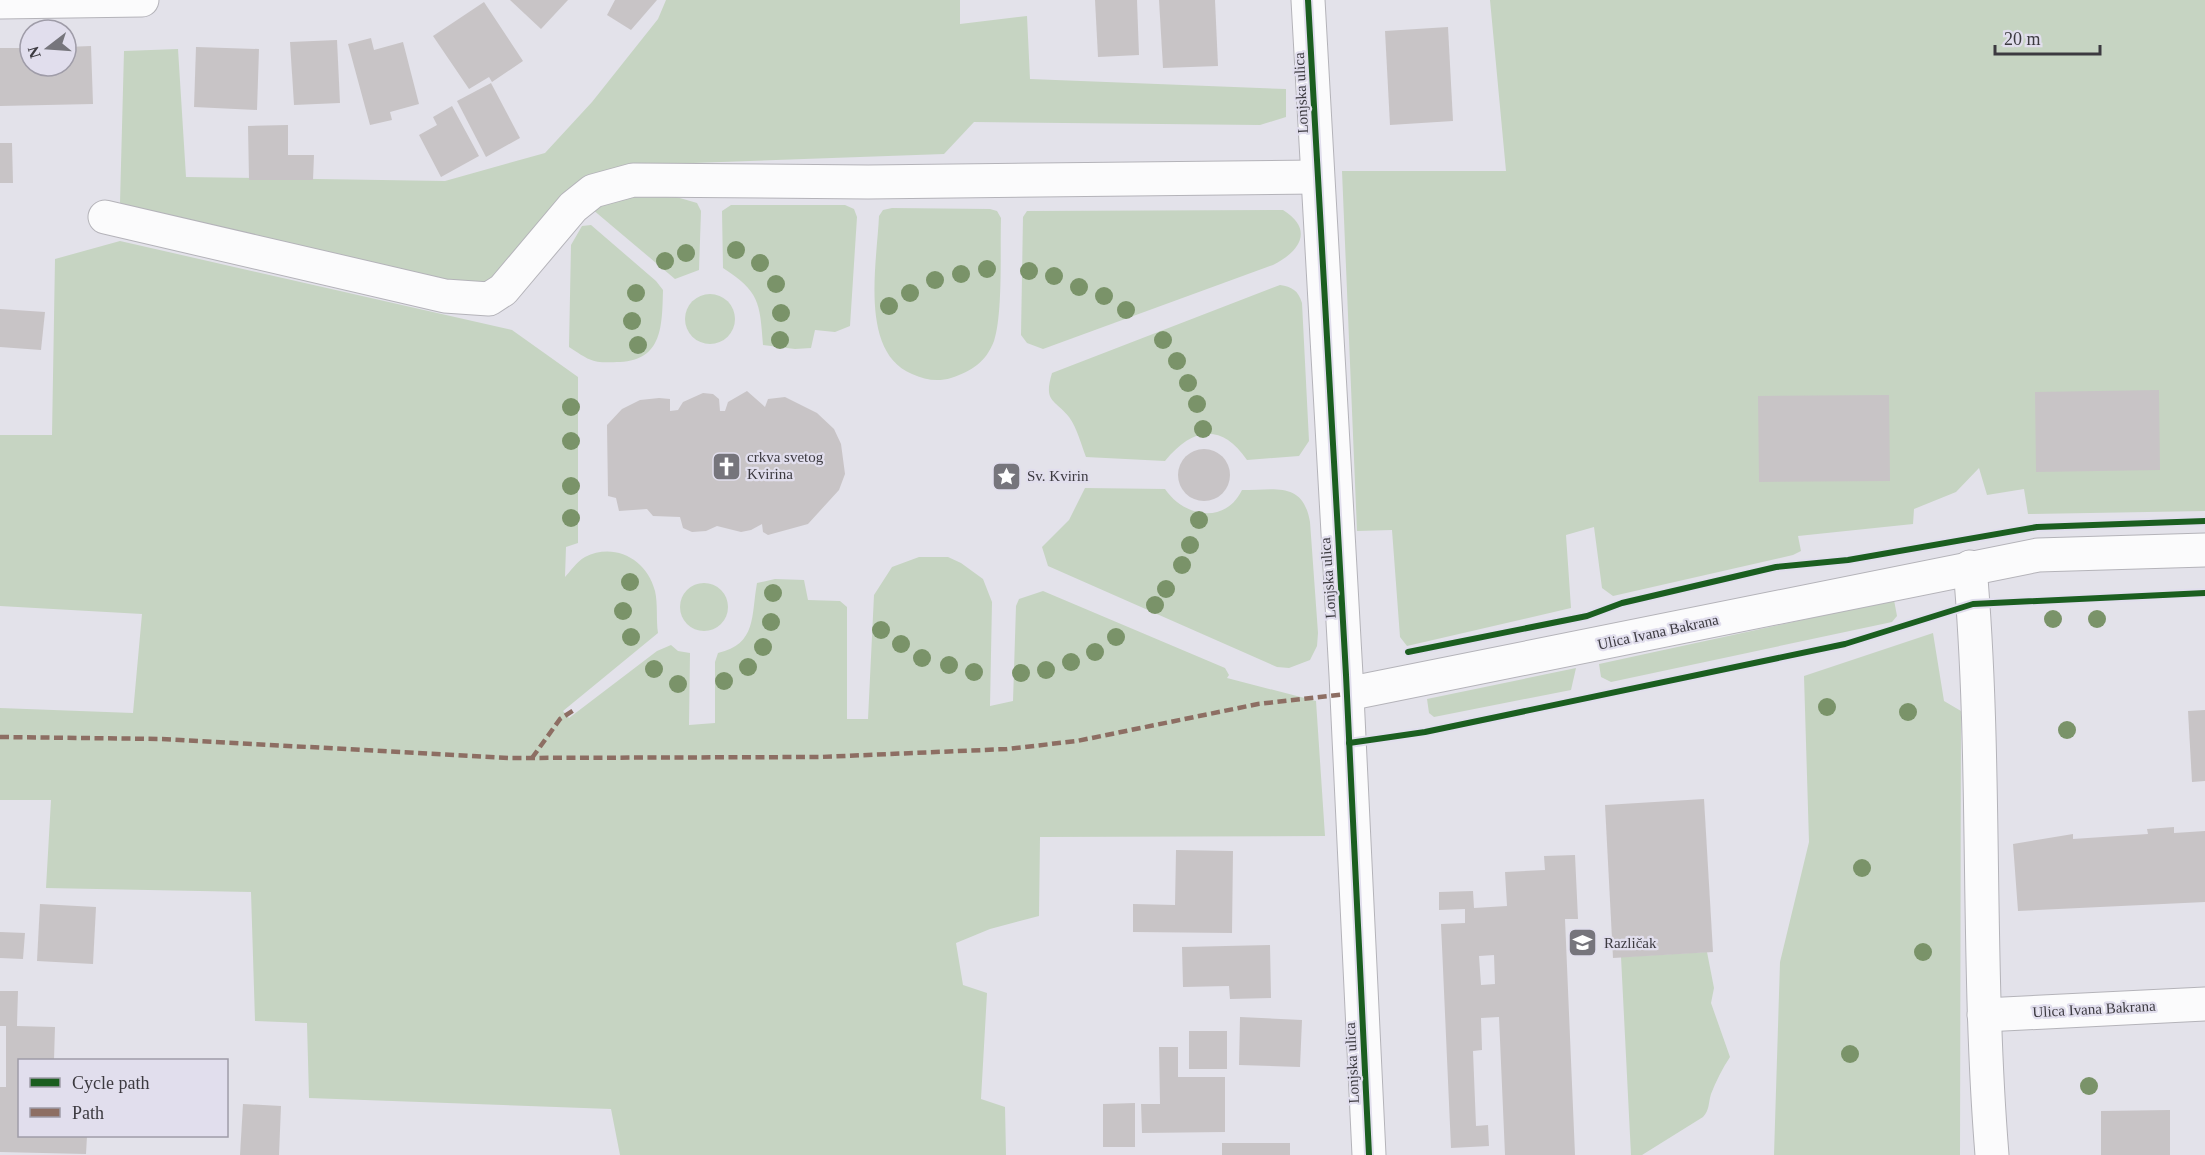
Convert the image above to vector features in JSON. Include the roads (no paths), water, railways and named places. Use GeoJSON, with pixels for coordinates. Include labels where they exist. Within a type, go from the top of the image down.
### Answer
{"type":"FeatureCollection","features":[{"type":"Feature","properties":{"kind":"street"},"geometry":{"type":"LineString","coordinates":[[0,2],[142,0]]}},
{"type":"Feature","properties":{"kind":"street","name":"Lonjska ulica"},"geometry":{"type":"LineString","coordinates":[[1308,0],[1347,694],[1369,1155]]}},
{"type":"Feature","properties":{"kind":"street"},"geometry":{"type":"LineString","coordinates":[[105,217],[445,296],[489,299],[504,290],[573,207],[593,191],[633,180],[880,182],[1317,177]]}},
{"type":"Feature","properties":{"kind":"street","name":"Ulica Ivana Bakrana"},"geometry":{"type":"LineString","coordinates":[[1347,694],[2038,555],[2205,550]]}},
{"type":"Feature","properties":{"kind":"street"},"geometry":{"type":"LineString","coordinates":[[1970,567],[1976,651],[1984,1015],[1992,1155]]}},
{"type":"Feature","properties":{"kind":"street","name":"Ulica Ivana Bakrana"},"geometry":{"type":"LineString","coordinates":[[1984,1015],[2205,1004]]}},
{"type":"Feature","properties":{"kind":"place","name":"crkva svetog Kvirina"},"geometry":{"type":"Point","coordinates":[726,466]}},
{"type":"Feature","properties":{"kind":"place","name":"Sv. Kvirin"},"geometry":{"type":"Point","coordinates":[1006,476]}},
{"type":"Feature","properties":{"kind":"place","name":"Različak"},"geometry":{"type":"Point","coordinates":[1583,943]}}]}
